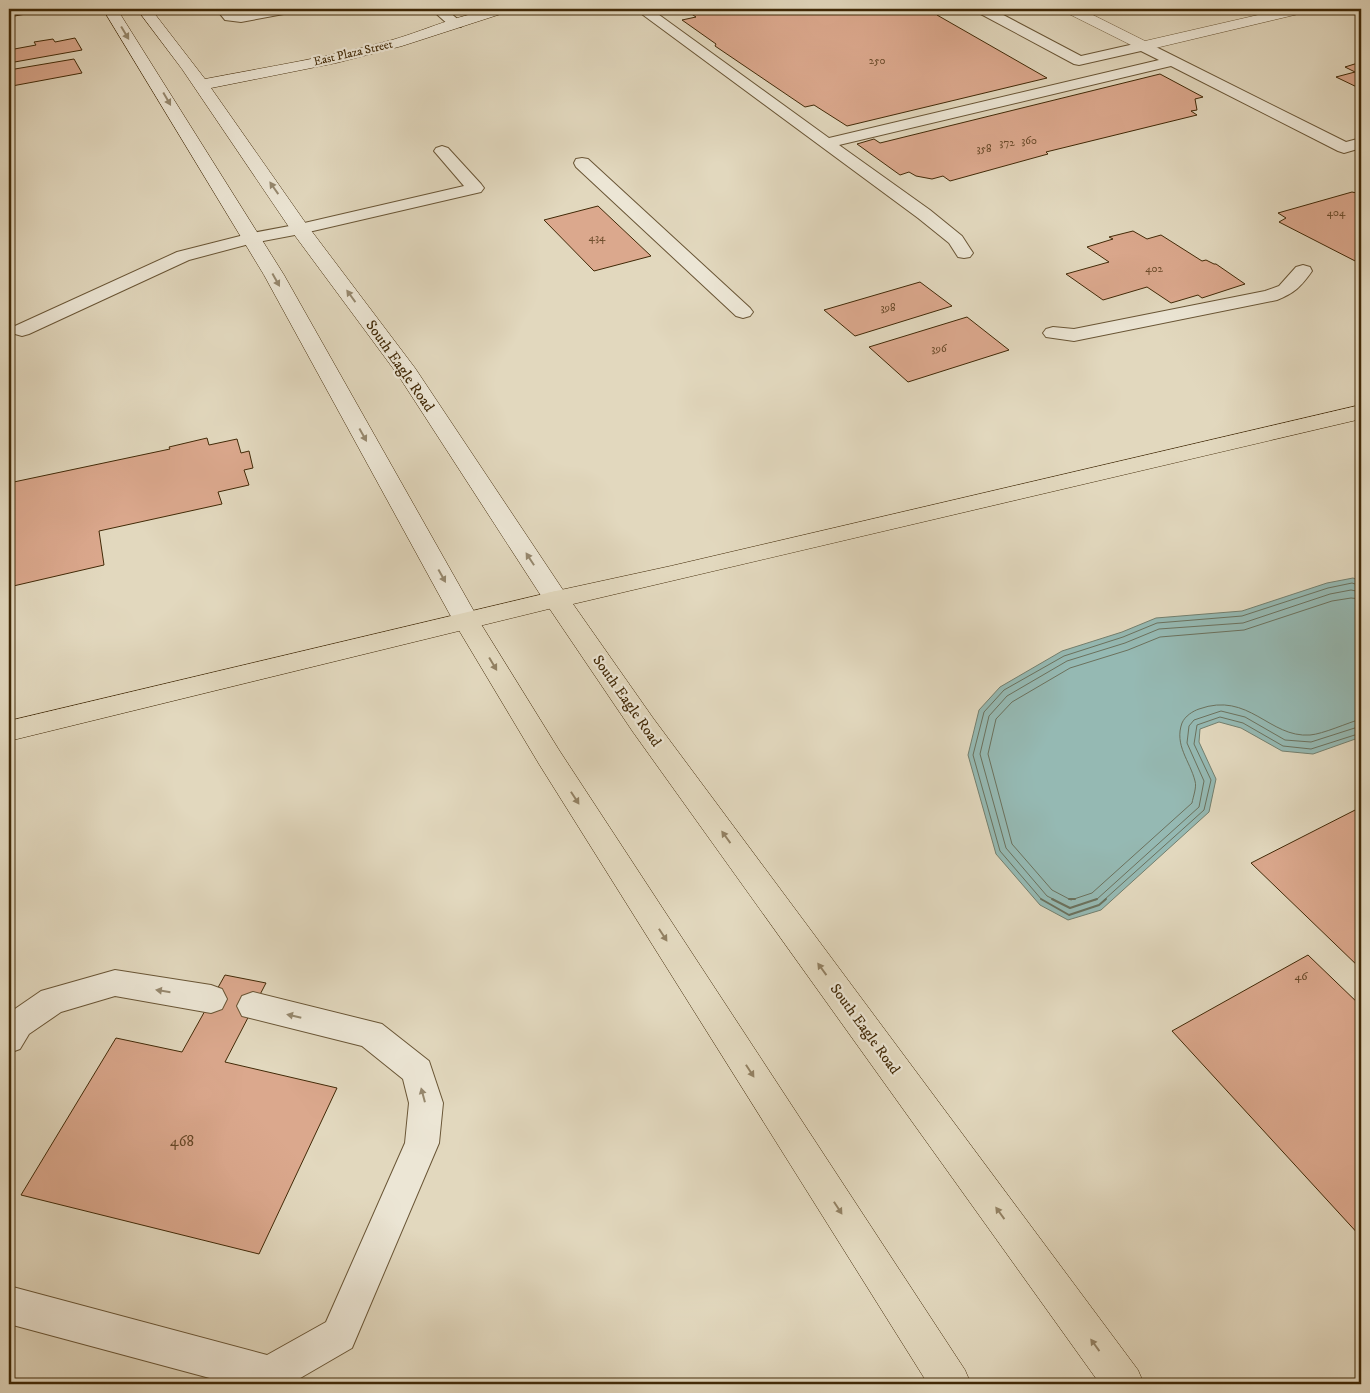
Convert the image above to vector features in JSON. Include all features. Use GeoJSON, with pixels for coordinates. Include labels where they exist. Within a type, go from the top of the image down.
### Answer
{"type":"FeatureCollection","features":[{"type":"Feature","properties":{"kind":"main road"},"geometry":{"type":"LineString","coordinates":[[110,9],[252,238],[467,622],[549,757],[951,1384]]}},
{"type":"Feature","properties":{"kind":"main road","name":"South Eagle Road"},"geometry":{"type":"LineString","coordinates":[[144,9],[201,85],[300,229],[407,373],[556,600],[644,725],[1124,1384]]}},
{"type":"Feature","properties":{"kind":"main road","name":"East Plaza Street"},"geometry":{"type":"LineString","coordinates":[[201,85],[336,58],[397,42],[502,9]]}},
{"type":"Feature","properties":{"kind":"main road"},"geometry":{"type":"LineString","coordinates":[[1070,9],[1143,46],[1302,9]]}},
{"type":"Feature","properties":{"kind":"main road"},"geometry":{"type":"LineString","coordinates":[[9,731],[556,600],[1361,412]]}},
{"type":"Feature","properties":{"kind":"lane"},"geometry":{"type":"LineString","coordinates":[[223,9],[230,17],[241,18],[289,9]]}},
{"type":"Feature","properties":{"kind":"lane"},"geometry":{"type":"LineString","coordinates":[[438,9],[456,24]]}},
{"type":"Feature","properties":{"kind":"lane"},"geometry":{"type":"LineString","coordinates":[[642,9],[924,214],[956,240],[964,253]]}},
{"type":"Feature","properties":{"kind":"lane"},"geometry":{"type":"LineString","coordinates":[[982,9],[1079,61],[1143,46],[1344,148],[1361,143]]}},
{"type":"Feature","properties":{"kind":"lane"},"geometry":{"type":"LineString","coordinates":[[827,143],[1172,61]]}},
{"type":"Feature","properties":{"kind":"lane"},"geometry":{"type":"LineString","coordinates":[[22,330],[183,256],[252,238],[300,229],[475,188],[442,151]]}},
{"type":"Feature","properties":{"kind":"lane"},"geometry":{"type":"LineString","coordinates":[[582,163],[743,312]]}},
{"type":"Feature","properties":{"kind":"lane"},"geometry":{"type":"LineString","coordinates":[[1053,333],[1074,335],[1270,296],[1286,290],[1303,271]]}},
{"type":"Feature","properties":{"kind":"lane"},"geometry":{"type":"LineString","coordinates":[[13,1031],[52,1002],[115,983],[211,999]]}},
{"type":"Feature","properties":{"kind":"lane"},"geometry":{"type":"LineString","coordinates":[[9,1305],[269,1375],[339,1335],[422,1143],[426,1103],[417,1070],[371,1034],[253,1006]]}},
{"type":"Feature","properties":{"kind":"water"},"geometry":{"type":"Polygon","coordinates":[[[1353,578],[1361,581],[1361,737],[1313,754],[1282,751],[1241,728],[1219,722],[1200,729],[1199,742],[1216,779],[1209,812],[1101,910],[1068,920],[1040,905],[996,854],[968,755],[979,710],[1000,687],[1062,651],[1122,632],[1156,618],[1242,611],[1327,583],[1353,578]]]}},
{"type":"Feature","properties":{"kind":"building"},"geometry":{"type":"Polygon","coordinates":[[[9,9],[36,9],[37,12],[9,17],[9,9]]]}},
{"type":"Feature","properties":{"kind":"building"},"geometry":{"type":"Polygon","coordinates":[[[231,9],[277,9],[238,16],[231,9]]]}},
{"type":"Feature","properties":{"kind":"building"},"geometry":{"type":"Polygon","coordinates":[[[700,9],[962,9],[964,10],[937,15],[1047,78],[847,126],[814,105],[805,107],[715,46],[716,44],[682,20],[696,17],[687,11],[700,9]]]}},
{"type":"Feature","properties":{"kind":"building"},"geometry":{"type":"Polygon","coordinates":[[[75,38],[82,50],[9,63],[9,50],[36,45],[34,42],[53,39],[55,42],[75,38]]]}},
{"type":"Feature","properties":{"kind":"building"},"geometry":{"type":"Polygon","coordinates":[[[74,59],[82,73],[12,86],[9,78],[9,70],[74,59]]]}},
{"type":"Feature","properties":{"kind":"building"},"geometry":{"type":"Polygon","coordinates":[[[1361,62],[1361,89],[1336,77],[1355,72],[1345,67],[1361,62]]]}},
{"type":"Feature","properties":{"kind":"building"},"geometry":{"type":"Polygon","coordinates":[[[1160,74],[1203,97],[1195,99],[1197,110],[1191,111],[1197,115],[1046,152],[1048,154],[950,181],[943,176],[932,179],[916,176],[909,172],[900,175],[857,144],[874,139],[880,143],[1160,74]]]}},
{"type":"Feature","properties":{"kind":"building"},"geometry":{"type":"Polygon","coordinates":[[[1352,192],[1361,194],[1361,264],[1279,222],[1286,218],[1278,213],[1352,192]]]}},
{"type":"Feature","properties":{"kind":"building"},"geometry":{"type":"Polygon","coordinates":[[[598,206],[651,256],[594,271],[544,220],[598,206]]]}},
{"type":"Feature","properties":{"kind":"building"},"geometry":{"type":"Polygon","coordinates":[[[1133,231],[1147,239],[1161,235],[1202,261],[1206,260],[1216,264],[1245,284],[1202,298],[1198,295],[1171,303],[1147,287],[1103,300],[1066,274],[1109,262],[1087,247],[1113,239],[1109,237],[1133,231]]]}},
{"type":"Feature","properties":{"kind":"building"},"geometry":{"type":"Polygon","coordinates":[[[920,282],[952,306],[855,336],[824,310],[920,282]]]}},
{"type":"Feature","properties":{"kind":"building"},"geometry":{"type":"Polygon","coordinates":[[[967,317],[1009,350],[908,382],[869,347],[967,317]]]}},
{"type":"Feature","properties":{"kind":"building"},"geometry":{"type":"Polygon","coordinates":[[[207,438],[209,445],[237,439],[241,453],[249,451],[253,468],[244,470],[249,485],[218,492],[222,504],[99,531],[104,565],[9,587],[9,483],[170,449],[169,447],[207,438]]]}},
{"type":"Feature","properties":{"kind":"building"},"geometry":{"type":"Polygon","coordinates":[[[1361,807],[1361,969],[1251,863],[1361,807]]]}},
{"type":"Feature","properties":{"kind":"building"},"geometry":{"type":"Polygon","coordinates":[[[1308,955],[1361,1006],[1361,1237],[1172,1031],[1308,955]]]}},
{"type":"Feature","properties":{"kind":"building"},"geometry":{"type":"Polygon","coordinates":[[[225,975],[266,983],[225,1062],[337,1088],[259,1254],[21,1195],[116,1038],[182,1052],[225,975]]]}}]}
